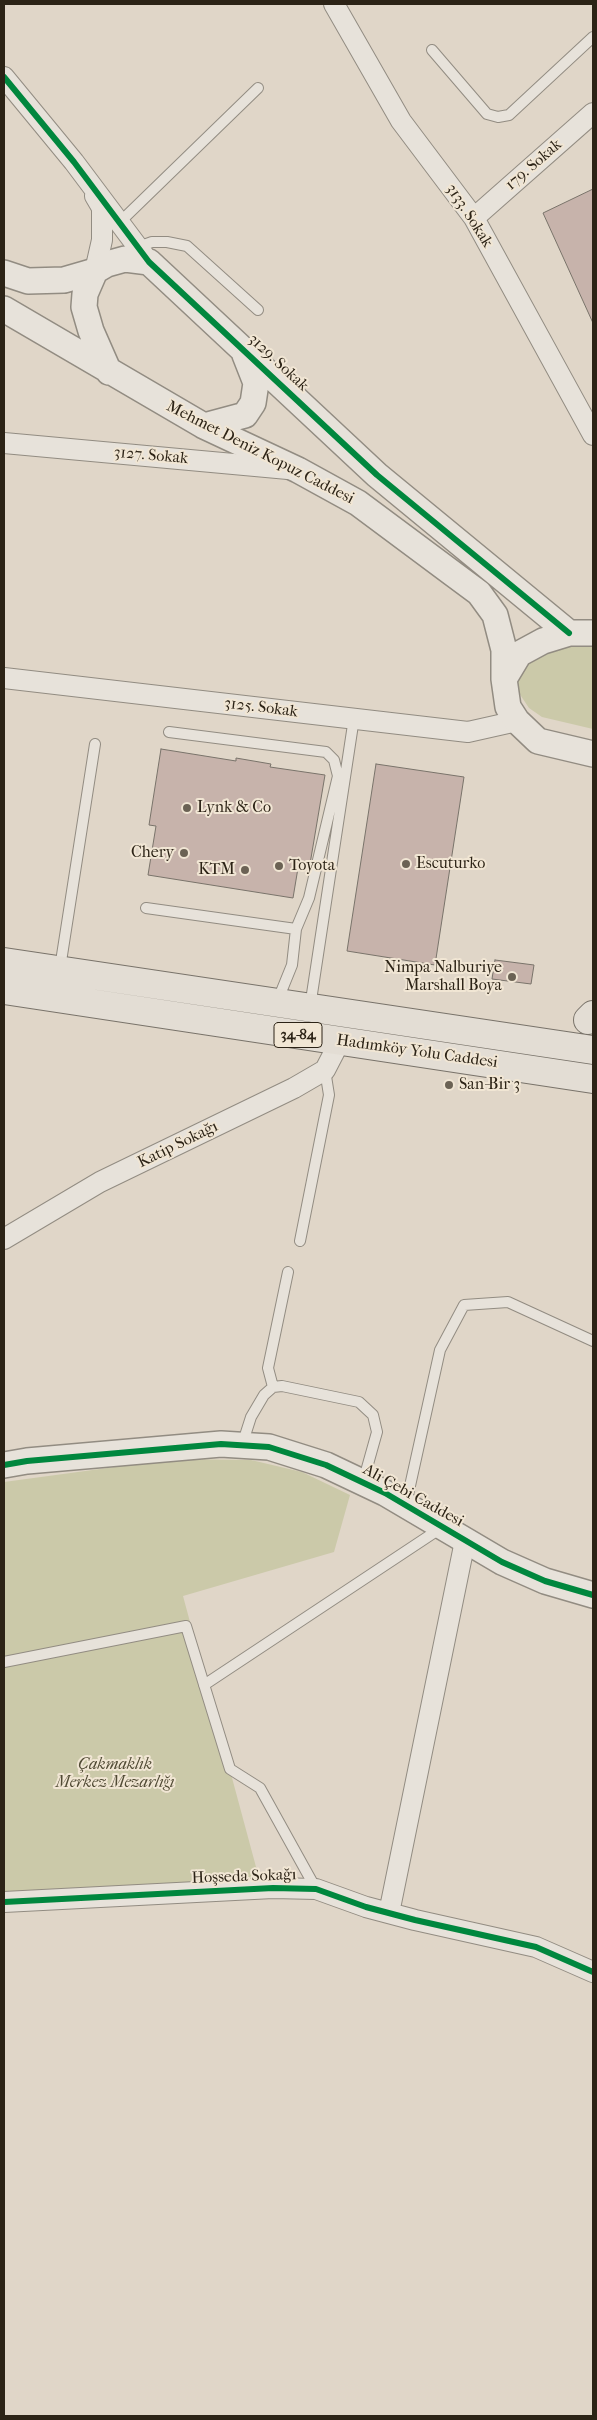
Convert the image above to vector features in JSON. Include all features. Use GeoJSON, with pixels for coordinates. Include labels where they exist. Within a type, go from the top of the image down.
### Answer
{"type":"FeatureCollection","features":[{"type":"Feature","properties":{"kind":"main road","name":"Hadımköy Yolu Caddesi"},"geometry":{"type":"LineString","coordinates":[[4,962],[587,1049]]}},
{"type":"Feature","properties":{"kind":"main road","name":"Hadımköy Yolu Caddesi"},"geometry":{"type":"LineString","coordinates":[[4,990],[588,1078]]}},
{"type":"Feature","properties":{"kind":"main road"},"geometry":{"type":"LineString","coordinates":[[587,1049],[580,1065],[588,1078]]}},
{"type":"Feature","properties":{"kind":"street","name":"3133. Sokak"},"geometry":{"type":"LineString","coordinates":[[334,4],[401,121],[474,218],[593,435]]}},
{"type":"Feature","properties":{"kind":"street","name":"3129. Sokak"},"geometry":{"type":"LineString","coordinates":[[4,77],[74,162],[144,254],[376,475],[581,633]]}},
{"type":"Feature","properties":{"kind":"street","name":"179. Sokak"},"geometry":{"type":"LineString","coordinates":[[474,218],[593,112]]}},
{"type":"Feature","properties":{"kind":"street"},"geometry":{"type":"LineString","coordinates":[[74,162],[102,208],[102,240],[95,271],[85,294],[84,307],[91,331],[109,372]]}},
{"type":"Feature","properties":{"kind":"street"},"geometry":{"type":"LineString","coordinates":[[4,273],[28,281],[64,280],[95,271],[107,264],[144,254]]}},
{"type":"Feature","properties":{"kind":"street","name":"Mehmet Deniz Kopuz Caddesi"},"geometry":{"type":"LineString","coordinates":[[4,309],[204,426],[298,470],[358,503],[479,593],[495,615],[504,650],[504,679],[507,705],[517,721]]}},
{"type":"Feature","properties":{"kind":"street"},"geometry":{"type":"LineString","coordinates":[[204,426],[245,415],[253,403],[256,383],[244,350]]}},
{"type":"Feature","properties":{"kind":"street","name":"3127. Sokak"},"geometry":{"type":"LineString","coordinates":[[4,443],[298,470]]}},
{"type":"Feature","properties":{"kind":"street"},"geometry":{"type":"LineString","coordinates":[[504,679],[519,654],[543,641],[581,633]]}},
{"type":"Feature","properties":{"kind":"street","name":"3125. Sokak"},"geometry":{"type":"LineString","coordinates":[[4,678],[468,732],[517,721]]}},
{"type":"Feature","properties":{"kind":"street"},"geometry":{"type":"LineString","coordinates":[[517,721],[538,741],[593,754]]}},
{"type":"Feature","properties":{"kind":"street"},"geometry":{"type":"LineString","coordinates":[[325,1070],[340,1041]]}},
{"type":"Feature","properties":{"kind":"street","name":"Katip Sokağı"},"geometry":{"type":"LineString","coordinates":[[4,1238],[100,1182],[294,1088],[325,1070]]}},
{"type":"Feature","properties":{"kind":"street","name":"Ali Çebi Caddesi"},"geometry":{"type":"LineString","coordinates":[[4,1465],[27,1461],[221,1444],[269,1447],[326,1465],[363,1482],[406,1505],[502,1562],[545,1581],[593,1595]]}},
{"type":"Feature","properties":{"kind":"street"},"geometry":{"type":"LineString","coordinates":[[389,1913],[465,1541]]}},
{"type":"Feature","properties":{"kind":"street","name":"Hoşseda Sokağı"},"geometry":{"type":"LineString","coordinates":[[4,1902],[272,1888],[316,1889],[389,1913],[536,1947],[593,1972]]}},
{"type":"Feature","properties":{"kind":"lane"},"geometry":{"type":"LineString","coordinates":[[432,50],[487,114],[498,117],[509,115],[593,37]]}},
{"type":"Feature","properties":{"kind":"lane"},"geometry":{"type":"LineString","coordinates":[[120,222],[258,88]]}},
{"type":"Feature","properties":{"kind":"lane"},"geometry":{"type":"LineString","coordinates":[[144,254],[159,242],[187,246],[258,310]]}},
{"type":"Feature","properties":{"kind":"lane"},"geometry":{"type":"LineString","coordinates":[[309,1008],[354,718]]}},
{"type":"Feature","properties":{"kind":"lane"},"geometry":{"type":"LineString","coordinates":[[169,732],[326,752],[334,760],[338,776],[309,898],[296,928],[292,965],[276,1003]]}},
{"type":"Feature","properties":{"kind":"lane"},"geometry":{"type":"LineString","coordinates":[[60,971],[95,744]]}},
{"type":"Feature","properties":{"kind":"lane"},"geometry":{"type":"LineString","coordinates":[[146,908],[296,928]]}},
{"type":"Feature","properties":{"kind":"lane"},"geometry":{"type":"LineString","coordinates":[[300,1241],[329,1095],[325,1070]]}},
{"type":"Feature","properties":{"kind":"lane"},"geometry":{"type":"LineString","coordinates":[[273,1387],[268,1368],[288,1272]]}},
{"type":"Feature","properties":{"kind":"lane"},"geometry":{"type":"LineString","coordinates":[[406,1505],[440,1350],[464,1305],[508,1302],[593,1341]]}},
{"type":"Feature","properties":{"kind":"lane"},"geometry":{"type":"LineString","coordinates":[[242,1446],[251,1418],[264,1395],[273,1387],[282,1386],[359,1402],[373,1415],[377,1432],[363,1482]]}},
{"type":"Feature","properties":{"kind":"lane"},"geometry":{"type":"LineString","coordinates":[[204,1685],[442,1527]]}},
{"type":"Feature","properties":{"kind":"lane"},"geometry":{"type":"LineString","coordinates":[[4,1662],[186,1626],[230,1769],[260,1788],[316,1889]]}},
{"type":"Feature","properties":{"kind":"green space"},"geometry":{"type":"Polygon","coordinates":[[[593,641],[593,729],[542,717],[529,708],[517,690],[519,672],[535,652],[593,641]]]}},
{"type":"Feature","properties":{"kind":"green space","name":"Çakmaklık Merkez Mezarlığı"},"geometry":{"type":"Polygon","coordinates":[[[174,1459],[251,1460],[302,1472],[350,1495],[334,1552],[183,1596],[259,1878],[244,1883],[4,1892],[4,1482],[174,1459]]]}},
{"type":"Feature","properties":{"kind":"building"},"geometry":{"type":"Polygon","coordinates":[[[593,189],[593,323],[543,213],[593,189]]]}},
{"type":"Feature","properties":{"kind":"building"},"geometry":{"type":"Polygon","coordinates":[[[161,749],[236,761],[236,758],[271,764],[270,767],[325,775],[310,864],[299,862],[293,898],[148,875],[156,826],[149,825],[161,749]]]}},
{"type":"Feature","properties":{"kind":"building","name":"Escuturko"},"geometry":{"type":"Polygon","coordinates":[[[376,764],[464,777],[435,965],[347,951],[376,764]]]}},
{"type":"Feature","properties":{"kind":"building"},"geometry":{"type":"Polygon","coordinates":[[[495,960],[534,965],[531,984],[492,979],[495,960]]]}},
{"type":"Feature","properties":{"kind":"cycle path"},"geometry":{"type":"LineString","coordinates":[[4,77],[74,162],[149,262],[377,475],[569,633]]}},
{"type":"Feature","properties":{"kind":"cycle path"},"geometry":{"type":"LineString","coordinates":[[4,1465],[27,1461],[221,1444],[269,1447],[326,1465],[385,1493],[502,1562],[545,1581],[593,1595]]}},
{"type":"Feature","properties":{"kind":"cycle path"},"geometry":{"type":"LineString","coordinates":[[4,1902],[273,1888],[316,1889],[366,1907],[415,1920],[536,1947],[593,1972]]}},
{"type":"Feature","properties":{"kind":"place","name":"Lynk & Co"},"geometry":{"type":"Point","coordinates":[187,808]}},
{"type":"Feature","properties":{"kind":"place","name":"Chery"},"geometry":{"type":"Point","coordinates":[184,853]}},
{"type":"Feature","properties":{"kind":"place","name":"Escuturko"},"geometry":{"type":"Point","coordinates":[406,864]}},
{"type":"Feature","properties":{"kind":"place","name":"Toyota"},"geometry":{"type":"Point","coordinates":[279,866]}},
{"type":"Feature","properties":{"kind":"place","name":"KTM"},"geometry":{"type":"Point","coordinates":[245,870]}},
{"type":"Feature","properties":{"kind":"place","name":"Nimpa Nalburiye Marshall Boya"},"geometry":{"type":"Point","coordinates":[512,977]}},
{"type":"Feature","properties":{"kind":"place","name":"San-Bir 3"},"geometry":{"type":"Point","coordinates":[449,1085]}}]}
